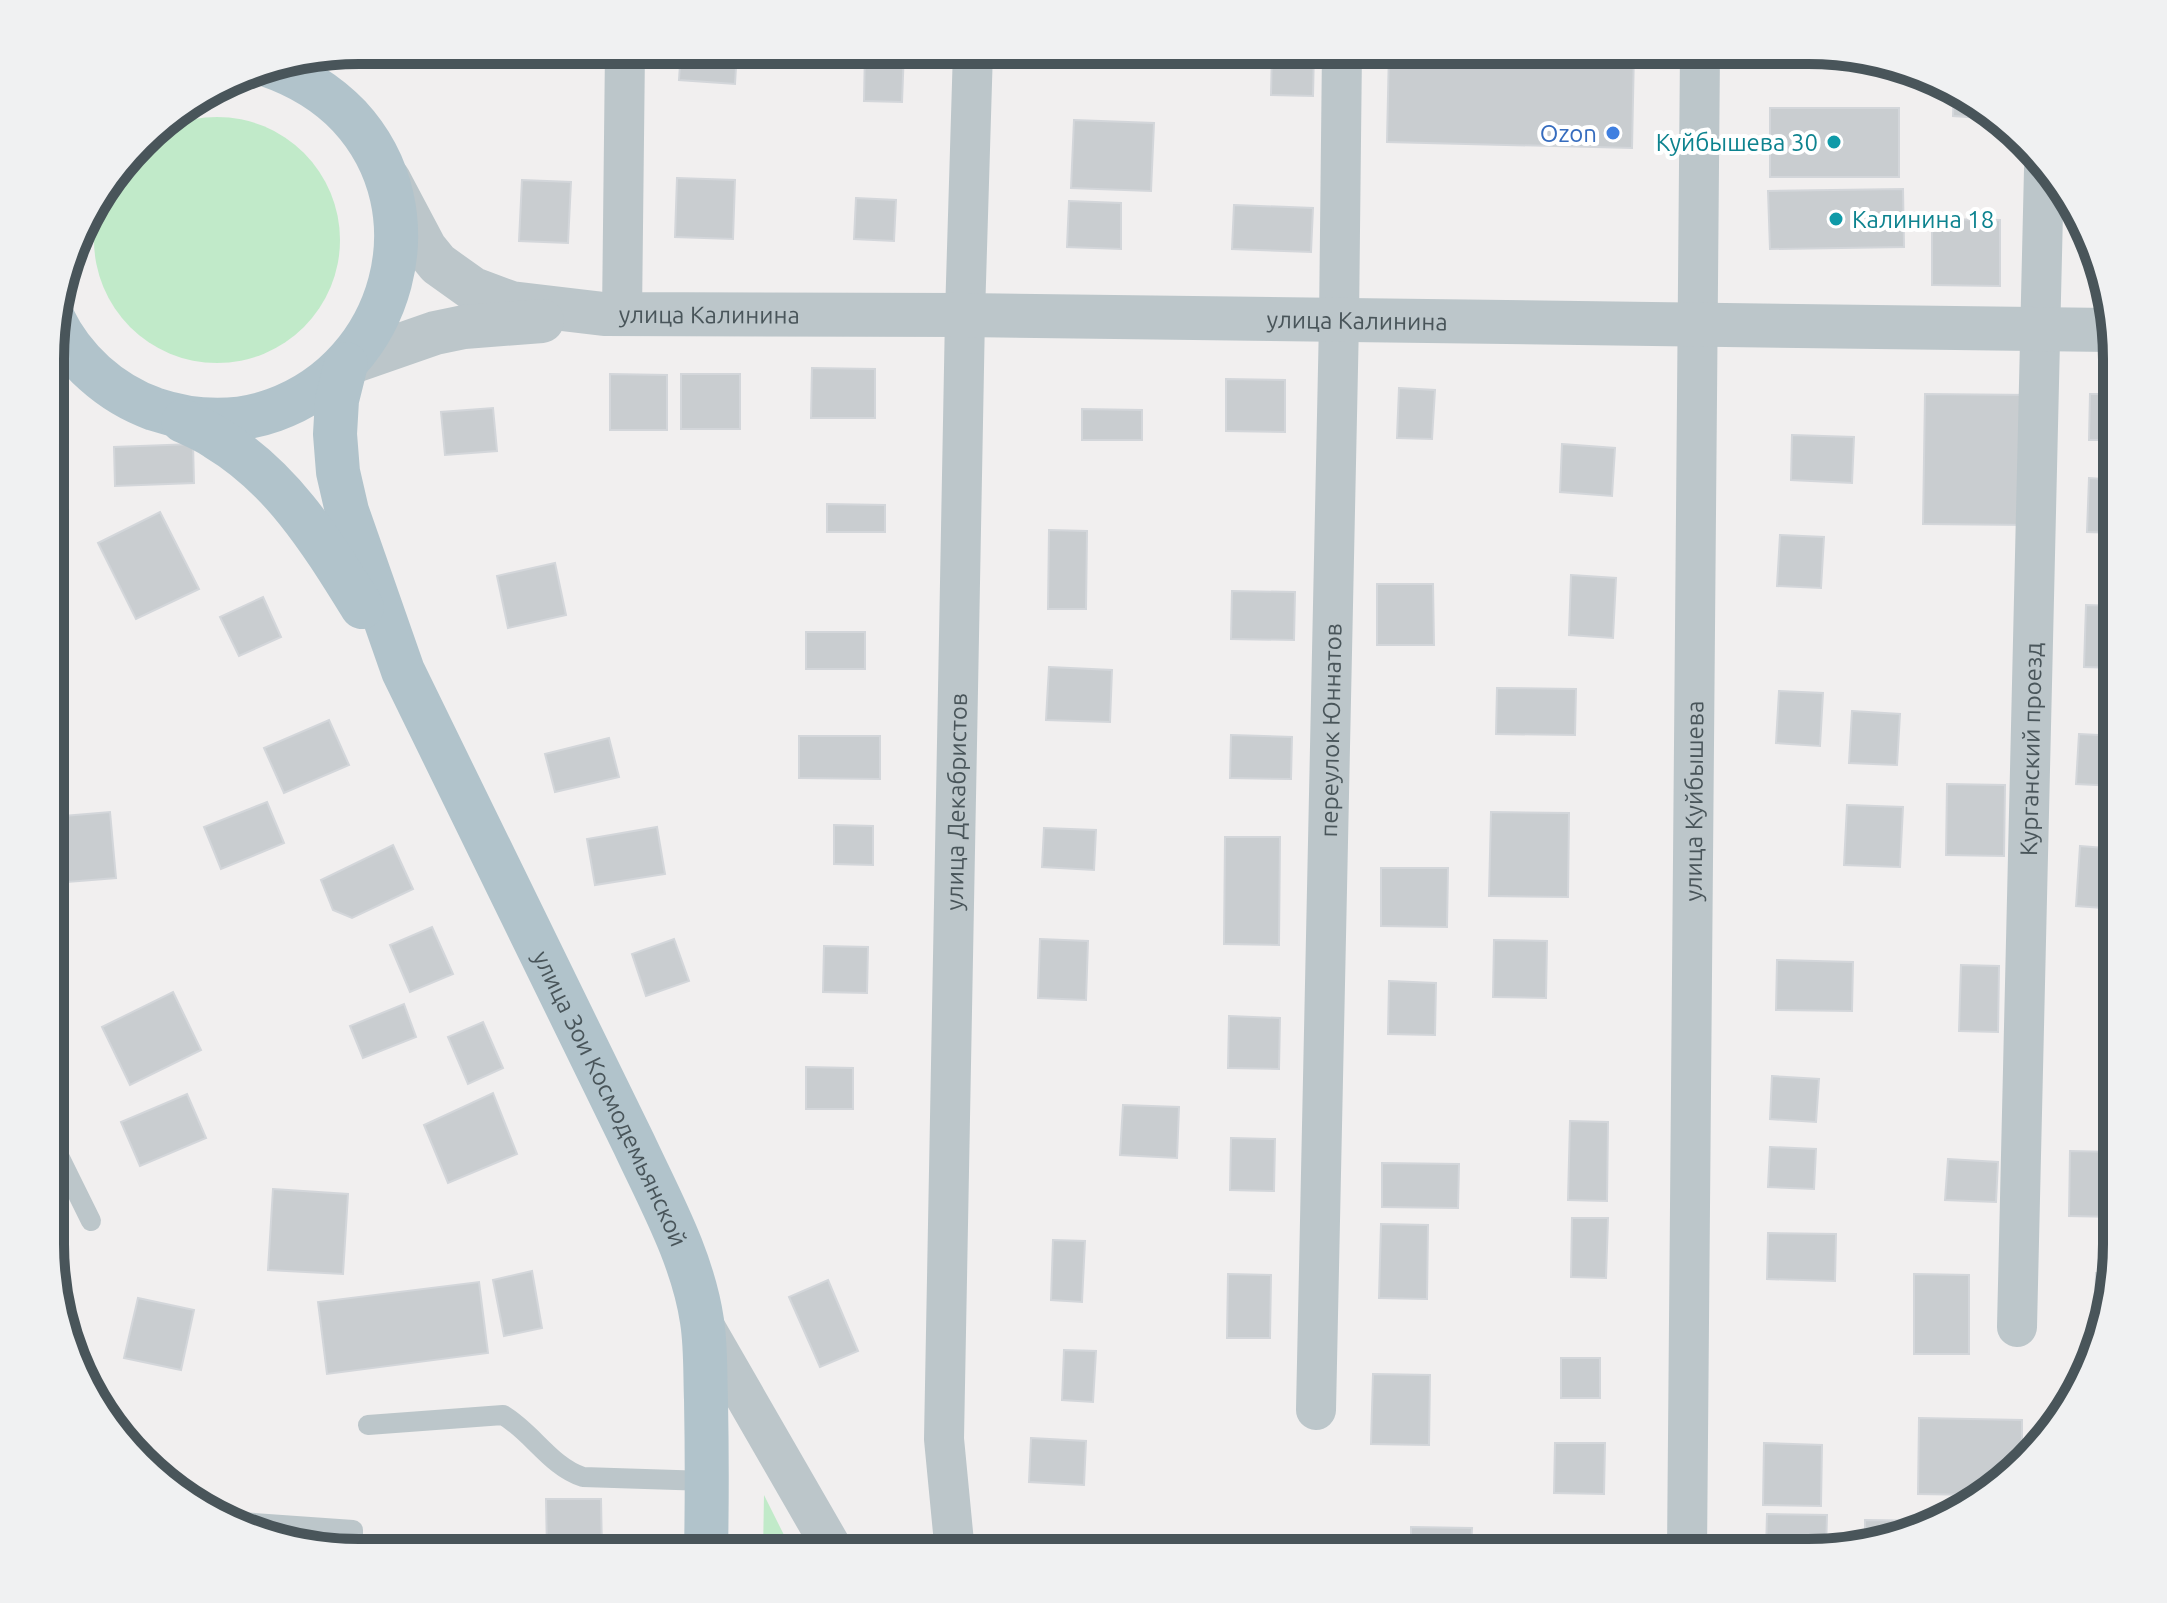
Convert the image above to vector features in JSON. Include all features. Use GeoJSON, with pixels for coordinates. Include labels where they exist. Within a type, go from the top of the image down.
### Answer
{"type":"FeatureCollection","features":[{"type":"Feature","properties":{"kind":"main road"},"geometry":{"type":"LineString","coordinates":[[65,338],[82,361],[116,390],[143,405],[190,418],[215,420],[263,413],[308,394],[346,364],[372,330],[391,284],[395,260],[394,210],[380,163],[350,117],[333,100],[288,73]]}},
{"type":"Feature","properties":{"kind":"main road","name":"улица Зои Космодемьянской"},"geometry":{"type":"LineString","coordinates":[[346,364],[337,400],[335,434],[338,472],[347,511],[403,671],[664,1209],[696,1294],[702,1322],[706,1539]]}},
{"type":"Feature","properties":{"kind":"main road","name":"улица Зои Космодемьянской"},"geometry":{"type":"LineString","coordinates":[[166,413],[216,437],[241,455],[288,498],[310,525],[403,671]]}},
{"type":"Feature","properties":{"kind":"street"},"geometry":{"type":"LineString","coordinates":[[613,315],[624,64]]}},
{"type":"Feature","properties":{"kind":"street","name":"улица Декабристов"},"geometry":{"type":"LineString","coordinates":[[954,1539],[944,1439],[973,64]]}},
{"type":"Feature","properties":{"kind":"street","name":"переулок Юннатов"},"geometry":{"type":"LineString","coordinates":[[1316,1410],[1342,64]]}},
{"type":"Feature","properties":{"kind":"street","name":"улица Куйбышева"},"geometry":{"type":"LineString","coordinates":[[1687,1539],[1700,64]]}},
{"type":"Feature","properties":{"kind":"street"},"geometry":{"type":"LineString","coordinates":[[315,68],[350,117]]}},
{"type":"Feature","properties":{"kind":"street","name":"улица Калинина"},"geometry":{"type":"LineString","coordinates":[[380,163],[425,248],[452,276],[473,289],[511,303],[613,315]]}},
{"type":"Feature","properties":{"kind":"street","name":"Курганский проезд"},"geometry":{"type":"LineString","coordinates":[[2017,1327],[2044,181]]}},
{"type":"Feature","properties":{"kind":"street","name":"улица Калинина"},"geometry":{"type":"LineString","coordinates":[[346,364],[407,341],[464,327],[613,315],[965,315],[2101,330]]}},
{"type":"Feature","properties":{"kind":"street"},"geometry":{"type":"LineString","coordinates":[[64,356],[116,390]]}},
{"type":"Feature","properties":{"kind":"street"},"geometry":{"type":"LineString","coordinates":[[702,1322],[827,1539]]}},
{"type":"Feature","properties":{"kind":"lane"},"geometry":{"type":"LineString","coordinates":[[64,1166],[91,1221]]}},
{"type":"Feature","properties":{"kind":"lane"},"geometry":{"type":"LineString","coordinates":[[368,1425],[503,1415],[515,1422],[569,1473],[583,1477],[707,1481]]}},
{"type":"Feature","properties":{"kind":"lane"},"geometry":{"type":"LineString","coordinates":[[267,1524],[353,1530],[353,1539]]}},
{"type":"Feature","properties":{"kind":"green space"},"geometry":{"type":"Polygon","coordinates":[[[217,117],[241,120],[285,138],[304,153],[319,172],[337,216],[340,240],[337,264],[319,308],[304,327],[285,342],[241,360],[217,363],[193,360],[149,342],[130,327],[115,308],[97,264],[96,226],[114,195],[150,150],[179,125],[193,120],[217,117]]]}},
{"type":"Feature","properties":{"kind":"green space"},"geometry":{"type":"Polygon","coordinates":[[[764,1495],[786,1539],[763,1539],[764,1495]]]}},
{"type":"Feature","properties":{"kind":"building"},"geometry":{"type":"Polygon","coordinates":[[[680,64],[736,64],[735,84],[679,80],[680,64]]]}},
{"type":"Feature","properties":{"kind":"building"},"geometry":{"type":"Polygon","coordinates":[[[865,64],[903,64],[902,102],[864,101],[865,64]]]}},
{"type":"Feature","properties":{"kind":"building"},"geometry":{"type":"Polygon","coordinates":[[[1272,64],[1314,64],[1313,96],[1271,95],[1272,64]]]}},
{"type":"Feature","properties":{"kind":"building"},"geometry":{"type":"Polygon","coordinates":[[[1389,64],[1634,64],[1632,148],[1387,142],[1389,64]]]}},
{"type":"Feature","properties":{"kind":"building"},"geometry":{"type":"Polygon","coordinates":[[[1954,103],[1977,118],[1953,116],[1954,103]]]}},
{"type":"Feature","properties":{"kind":"building","name":"Куйбышева 30"},"geometry":{"type":"Polygon","coordinates":[[[1770,108],[1899,108],[1899,177],[1770,177],[1770,108]]]}},
{"type":"Feature","properties":{"kind":"building"},"geometry":{"type":"Polygon","coordinates":[[[1074,120],[1154,123],[1151,191],[1071,188],[1074,120]]]}},
{"type":"Feature","properties":{"kind":"building"},"geometry":{"type":"Polygon","coordinates":[[[677,178],[735,180],[733,239],[675,237],[677,178]]]}},
{"type":"Feature","properties":{"kind":"building"},"geometry":{"type":"Polygon","coordinates":[[[522,180],[571,182],[568,243],[519,241],[522,180]]]}},
{"type":"Feature","properties":{"kind":"building","name":"Калинина 18"},"geometry":{"type":"Polygon","coordinates":[[[1903,189],[1904,247],[1770,249],[1768,191],[1903,189]]]}},
{"type":"Feature","properties":{"kind":"building"},"geometry":{"type":"Polygon","coordinates":[[[856,198],[896,200],[894,241],[854,239],[856,198]]]}},
{"type":"Feature","properties":{"kind":"building"},"geometry":{"type":"Polygon","coordinates":[[[1069,201],[1121,203],[1121,249],[1067,247],[1069,201]]]}},
{"type":"Feature","properties":{"kind":"building"},"geometry":{"type":"Polygon","coordinates":[[[1234,205],[1313,208],[1311,252],[1232,249],[1234,205]]]}},
{"type":"Feature","properties":{"kind":"building"},"geometry":{"type":"Polygon","coordinates":[[[1932,219],[2000,220],[2000,286],[1932,285],[1932,219]]]}},
{"type":"Feature","properties":{"kind":"building"},"geometry":{"type":"Polygon","coordinates":[[[812,368],[875,369],[875,418],[811,418],[812,368]]]}},
{"type":"Feature","properties":{"kind":"building"},"geometry":{"type":"Polygon","coordinates":[[[610,374],[667,375],[667,430],[610,430],[610,374]]]}},
{"type":"Feature","properties":{"kind":"building"},"geometry":{"type":"Polygon","coordinates":[[[681,374],[740,374],[740,429],[681,429],[681,374]]]}},
{"type":"Feature","properties":{"kind":"building"},"geometry":{"type":"Polygon","coordinates":[[[1226,379],[1285,380],[1285,432],[1226,431],[1226,379]]]}},
{"type":"Feature","properties":{"kind":"building"},"geometry":{"type":"Polygon","coordinates":[[[1399,388],[1435,390],[1432,439],[1397,438],[1399,388]]]}},
{"type":"Feature","properties":{"kind":"building"},"geometry":{"type":"Polygon","coordinates":[[[1925,394],[2032,395],[2030,525],[1923,524],[1925,394]]]}},
{"type":"Feature","properties":{"kind":"building"},"geometry":{"type":"Polygon","coordinates":[[[2090,394],[2103,394],[2103,440],[2089,440],[2090,394]]]}},
{"type":"Feature","properties":{"kind":"building"},"geometry":{"type":"Polygon","coordinates":[[[493,408],[497,451],[445,455],[441,412],[493,408]]]}},
{"type":"Feature","properties":{"kind":"building"},"geometry":{"type":"Polygon","coordinates":[[[1082,409],[1142,410],[1142,440],[1082,440],[1082,409]]]}},
{"type":"Feature","properties":{"kind":"building"},"geometry":{"type":"Polygon","coordinates":[[[1792,435],[1854,437],[1852,483],[1791,480],[1792,435]]]}},
{"type":"Feature","properties":{"kind":"building"},"geometry":{"type":"Polygon","coordinates":[[[193,444],[194,483],[115,486],[114,447],[193,444]]]}},
{"type":"Feature","properties":{"kind":"building"},"geometry":{"type":"Polygon","coordinates":[[[1562,444],[1615,448],[1612,496],[1560,492],[1562,444]]]}},
{"type":"Feature","properties":{"kind":"building"},"geometry":{"type":"Polygon","coordinates":[[[2089,478],[2103,479],[2103,533],[2087,532],[2089,478]]]}},
{"type":"Feature","properties":{"kind":"building"},"geometry":{"type":"Polygon","coordinates":[[[827,504],[885,505],[885,532],[827,532],[827,504]]]}},
{"type":"Feature","properties":{"kind":"building"},"geometry":{"type":"Polygon","coordinates":[[[160,512],[199,589],[136,619],[98,543],[160,512]]]}},
{"type":"Feature","properties":{"kind":"building"},"geometry":{"type":"Polygon","coordinates":[[[1049,530],[1087,531],[1086,609],[1048,609],[1049,530]]]}},
{"type":"Feature","properties":{"kind":"building"},"geometry":{"type":"Polygon","coordinates":[[[1780,535],[1824,537],[1821,588],[1777,586],[1780,535]]]}},
{"type":"Feature","properties":{"kind":"building"},"geometry":{"type":"Polygon","coordinates":[[[555,563],[566,615],[508,628],[497,576],[555,563]]]}},
{"type":"Feature","properties":{"kind":"building"},"geometry":{"type":"Polygon","coordinates":[[[1571,575],[1616,578],[1613,638],[1569,635],[1571,575]]]}},
{"type":"Feature","properties":{"kind":"building"},"geometry":{"type":"Polygon","coordinates":[[[1377,584],[1433,584],[1434,645],[1377,645],[1377,584]]]}},
{"type":"Feature","properties":{"kind":"building"},"geometry":{"type":"Polygon","coordinates":[[[1232,591],[1295,592],[1294,640],[1231,639],[1232,591]]]}},
{"type":"Feature","properties":{"kind":"building"},"geometry":{"type":"Polygon","coordinates":[[[263,597],[281,637],[239,656],[220,617],[263,597]]]}},
{"type":"Feature","properties":{"kind":"building"},"geometry":{"type":"Polygon","coordinates":[[[2086,605],[2103,606],[2103,668],[2084,667],[2086,605]]]}},
{"type":"Feature","properties":{"kind":"building"},"geometry":{"type":"Polygon","coordinates":[[[806,632],[865,632],[865,669],[806,669],[806,632]]]}},
{"type":"Feature","properties":{"kind":"building"},"geometry":{"type":"Polygon","coordinates":[[[1049,667],[1112,670],[1110,722],[1046,720],[1049,667]]]}},
{"type":"Feature","properties":{"kind":"building"},"geometry":{"type":"Polygon","coordinates":[[[1497,688],[1576,689],[1575,735],[1496,734],[1497,688]]]}},
{"type":"Feature","properties":{"kind":"building"},"geometry":{"type":"Polygon","coordinates":[[[1779,691],[1823,693],[1820,746],[1776,743],[1779,691]]]}},
{"type":"Feature","properties":{"kind":"building"},"geometry":{"type":"Polygon","coordinates":[[[1852,711],[1900,714],[1897,765],[1849,763],[1852,711]]]}},
{"type":"Feature","properties":{"kind":"building"},"geometry":{"type":"Polygon","coordinates":[[[329,720],[349,765],[284,793],[264,748],[329,720]]]}},
{"type":"Feature","properties":{"kind":"building"},"geometry":{"type":"Polygon","coordinates":[[[2079,734],[2103,735],[2103,785],[2076,784],[2079,734]]]}},
{"type":"Feature","properties":{"kind":"building"},"geometry":{"type":"Polygon","coordinates":[[[1231,735],[1292,737],[1291,779],[1230,778],[1231,735]]]}},
{"type":"Feature","properties":{"kind":"building"},"geometry":{"type":"Polygon","coordinates":[[[799,736],[880,736],[880,779],[799,778],[799,736]]]}},
{"type":"Feature","properties":{"kind":"building"},"geometry":{"type":"Polygon","coordinates":[[[609,738],[619,777],[555,792],[545,754],[609,738]]]}},
{"type":"Feature","properties":{"kind":"building"},"geometry":{"type":"Polygon","coordinates":[[[1947,784],[2005,785],[2004,856],[1946,855],[1947,784]]]}},
{"type":"Feature","properties":{"kind":"building"},"geometry":{"type":"Polygon","coordinates":[[[267,802],[284,843],[221,869],[204,827],[267,802]]]}},
{"type":"Feature","properties":{"kind":"building"},"geometry":{"type":"Polygon","coordinates":[[[1847,805],[1903,807],[1900,867],[1844,865],[1847,805]]]}},
{"type":"Feature","properties":{"kind":"building"},"geometry":{"type":"Polygon","coordinates":[[[110,812],[116,878],[64,882],[64,816],[110,812]]]}},
{"type":"Feature","properties":{"kind":"building"},"geometry":{"type":"Polygon","coordinates":[[[1491,812],[1569,813],[1568,897],[1489,896],[1491,812]]]}},
{"type":"Feature","properties":{"kind":"building"},"geometry":{"type":"Polygon","coordinates":[[[834,825],[873,826],[873,865],[834,864],[834,825]]]}},
{"type":"Feature","properties":{"kind":"building"},"geometry":{"type":"Polygon","coordinates":[[[657,827],[665,874],[595,885],[587,839],[657,827]]]}},
{"type":"Feature","properties":{"kind":"building"},"geometry":{"type":"Polygon","coordinates":[[[1044,828],[1096,830],[1094,870],[1042,867],[1044,828]]]}},
{"type":"Feature","properties":{"kind":"building"},"geometry":{"type":"Polygon","coordinates":[[[1225,837],[1280,837],[1279,945],[1224,944],[1225,837]]]}},
{"type":"Feature","properties":{"kind":"building"},"geometry":{"type":"Polygon","coordinates":[[[393,845],[413,889],[352,918],[333,910],[321,880],[393,845]]]}},
{"type":"Feature","properties":{"kind":"building"},"geometry":{"type":"Polygon","coordinates":[[[2080,846],[2103,848],[2103,908],[2076,906],[2080,846]]]}},
{"type":"Feature","properties":{"kind":"building"},"geometry":{"type":"Polygon","coordinates":[[[1381,868],[1448,868],[1447,927],[1381,926],[1381,868]]]}},
{"type":"Feature","properties":{"kind":"building"},"geometry":{"type":"Polygon","coordinates":[[[432,927],[453,974],[410,992],[390,945],[432,927]]]}},
{"type":"Feature","properties":{"kind":"building"},"geometry":{"type":"Polygon","coordinates":[[[674,939],[689,981],[646,996],[632,954],[674,939]]]}},
{"type":"Feature","properties":{"kind":"building"},"geometry":{"type":"Polygon","coordinates":[[[1040,939],[1088,941],[1086,1000],[1038,998],[1040,939]]]}},
{"type":"Feature","properties":{"kind":"building"},"geometry":{"type":"Polygon","coordinates":[[[1494,940],[1547,941],[1546,998],[1493,997],[1494,940]]]}},
{"type":"Feature","properties":{"kind":"building"},"geometry":{"type":"Polygon","coordinates":[[[824,946],[868,947],[867,993],[823,992],[824,946]]]}},
{"type":"Feature","properties":{"kind":"building"},"geometry":{"type":"Polygon","coordinates":[[[1777,960],[1853,962],[1852,1011],[1776,1010],[1777,960]]]}},
{"type":"Feature","properties":{"kind":"building"},"geometry":{"type":"Polygon","coordinates":[[[1961,965],[1999,966],[1998,1032],[1959,1031],[1961,965]]]}},
{"type":"Feature","properties":{"kind":"building"},"geometry":{"type":"Polygon","coordinates":[[[1389,981],[1436,983],[1435,1035],[1388,1034],[1389,981]]]}},
{"type":"Feature","properties":{"kind":"building"},"geometry":{"type":"Polygon","coordinates":[[[173,992],[201,1050],[130,1085],[102,1027],[173,992]]]}},
{"type":"Feature","properties":{"kind":"building"},"geometry":{"type":"Polygon","coordinates":[[[404,1004],[416,1037],[363,1058],[350,1026],[404,1004]]]}},
{"type":"Feature","properties":{"kind":"building"},"geometry":{"type":"Polygon","coordinates":[[[1229,1016],[1280,1018],[1279,1069],[1228,1068],[1229,1016]]]}},
{"type":"Feature","properties":{"kind":"building"},"geometry":{"type":"Polygon","coordinates":[[[483,1022],[503,1068],[468,1084],[448,1037],[483,1022]]]}},
{"type":"Feature","properties":{"kind":"building"},"geometry":{"type":"Polygon","coordinates":[[[806,1067],[853,1068],[853,1109],[806,1109],[806,1067]]]}},
{"type":"Feature","properties":{"kind":"building"},"geometry":{"type":"Polygon","coordinates":[[[1772,1076],[1819,1079],[1816,1122],[1770,1119],[1772,1076]]]}},
{"type":"Feature","properties":{"kind":"building"},"geometry":{"type":"Polygon","coordinates":[[[493,1093],[517,1154],[448,1183],[424,1125],[493,1093]]]}},
{"type":"Feature","properties":{"kind":"building"},"geometry":{"type":"Polygon","coordinates":[[[187,1094],[206,1138],[140,1166],[121,1122],[187,1094]]]}},
{"type":"Feature","properties":{"kind":"building"},"geometry":{"type":"Polygon","coordinates":[[[1123,1105],[1179,1107],[1177,1158],[1120,1155],[1123,1105]]]}},
{"type":"Feature","properties":{"kind":"building"},"geometry":{"type":"Polygon","coordinates":[[[1570,1121],[1608,1122],[1607,1201],[1568,1200],[1570,1121]]]}},
{"type":"Feature","properties":{"kind":"building"},"geometry":{"type":"Polygon","coordinates":[[[1231,1138],[1275,1139],[1274,1191],[1230,1190],[1231,1138]]]}},
{"type":"Feature","properties":{"kind":"building"},"geometry":{"type":"Polygon","coordinates":[[[1770,1147],[1816,1149],[1814,1189],[1768,1187],[1770,1147]]]}},
{"type":"Feature","properties":{"kind":"building"},"geometry":{"type":"Polygon","coordinates":[[[2070,1151],[2103,1152],[2103,1217],[2069,1216],[2070,1151]]]}},
{"type":"Feature","properties":{"kind":"building"},"geometry":{"type":"Polygon","coordinates":[[[1948,1159],[1998,1162],[1996,1202],[1945,1200],[1948,1159]]]}},
{"type":"Feature","properties":{"kind":"building"},"geometry":{"type":"Polygon","coordinates":[[[1382,1163],[1459,1164],[1458,1208],[1382,1207],[1382,1163]]]}},
{"type":"Feature","properties":{"kind":"building"},"geometry":{"type":"Polygon","coordinates":[[[273,1189],[348,1194],[343,1274],[268,1270],[273,1189]]]}},
{"type":"Feature","properties":{"kind":"building"},"geometry":{"type":"Polygon","coordinates":[[[1572,1218],[1608,1218],[1606,1278],[1571,1277],[1572,1218]]]}},
{"type":"Feature","properties":{"kind":"building"},"geometry":{"type":"Polygon","coordinates":[[[1381,1224],[1428,1225],[1427,1299],[1379,1298],[1381,1224]]]}},
{"type":"Feature","properties":{"kind":"building"},"geometry":{"type":"Polygon","coordinates":[[[1768,1233],[1836,1234],[1835,1281],[1767,1279],[1768,1233]]]}},
{"type":"Feature","properties":{"kind":"building"},"geometry":{"type":"Polygon","coordinates":[[[1053,1240],[1085,1241],[1082,1302],[1051,1300],[1053,1240]]]}},
{"type":"Feature","properties":{"kind":"building"},"geometry":{"type":"Polygon","coordinates":[[[532,1271],[542,1328],[504,1336],[493,1280],[532,1271]]]}},
{"type":"Feature","properties":{"kind":"building"},"geometry":{"type":"Polygon","coordinates":[[[2096,1273],[2101,1273],[2097,1302],[2095,1312],[2096,1273]]]}},
{"type":"Feature","properties":{"kind":"building"},"geometry":{"type":"Polygon","coordinates":[[[1228,1274],[1271,1275],[1270,1338],[1227,1338],[1228,1274]]]}},
{"type":"Feature","properties":{"kind":"building"},"geometry":{"type":"Polygon","coordinates":[[[1914,1274],[1969,1275],[1969,1354],[1914,1354],[1914,1274]]]}},
{"type":"Feature","properties":{"kind":"building"},"geometry":{"type":"Polygon","coordinates":[[[828,1280],[858,1351],[820,1367],[789,1297],[828,1280]]]}},
{"type":"Feature","properties":{"kind":"building"},"geometry":{"type":"Polygon","coordinates":[[[479,1282],[488,1353],[327,1374],[318,1302],[479,1282]]]}},
{"type":"Feature","properties":{"kind":"building"},"geometry":{"type":"Polygon","coordinates":[[[138,1298],[194,1310],[181,1370],[124,1358],[138,1298]]]}},
{"type":"Feature","properties":{"kind":"building"},"geometry":{"type":"Polygon","coordinates":[[[1064,1350],[1096,1351],[1093,1402],[1062,1400],[1064,1350]]]}},
{"type":"Feature","properties":{"kind":"building"},"geometry":{"type":"Polygon","coordinates":[[[1561,1358],[1600,1358],[1600,1398],[1561,1398],[1561,1358]]]}},
{"type":"Feature","properties":{"kind":"building"},"geometry":{"type":"Polygon","coordinates":[[[1373,1374],[1430,1375],[1429,1445],[1371,1444],[1373,1374]]]}},
{"type":"Feature","properties":{"kind":"building"},"geometry":{"type":"Polygon","coordinates":[[[1919,1418],[2022,1420],[2022,1448],[1988,1478],[1963,1495],[1918,1494],[1919,1418]]]}},
{"type":"Feature","properties":{"kind":"building"},"geometry":{"type":"Polygon","coordinates":[[[1031,1438],[1086,1441],[1084,1485],[1029,1482],[1031,1438]]]}},
{"type":"Feature","properties":{"kind":"building"},"geometry":{"type":"Polygon","coordinates":[[[1555,1443],[1605,1443],[1604,1494],[1554,1493],[1555,1443]]]}},
{"type":"Feature","properties":{"kind":"building"},"geometry":{"type":"Polygon","coordinates":[[[1764,1443],[1822,1445],[1821,1506],[1763,1505],[1764,1443]]]}},
{"type":"Feature","properties":{"kind":"building"},"geometry":{"type":"Polygon","coordinates":[[[546,1499],[601,1499],[602,1539],[547,1539],[546,1499]]]}},
{"type":"Feature","properties":{"kind":"building"},"geometry":{"type":"Polygon","coordinates":[[[1767,1514],[1827,1515],[1826,1538],[1766,1539],[1767,1514]]]}},
{"type":"Feature","properties":{"kind":"building"},"geometry":{"type":"Polygon","coordinates":[[[1865,1520],[1910,1521],[1884,1529],[1865,1533],[1865,1520]]]}},
{"type":"Feature","properties":{"kind":"building"},"geometry":{"type":"Polygon","coordinates":[[[1411,1527],[1472,1528],[1472,1539],[1411,1539],[1411,1527]]]}},
{"type":"Feature","properties":{"kind":"place","name":"Ozon"},"geometry":{"type":"Point","coordinates":[1613,133]}},
{"type":"Feature","properties":{"kind":"place","name":"Куйбышева 30"},"geometry":{"type":"Point","coordinates":[1834,142]}},
{"type":"Feature","properties":{"kind":"place","name":"Калинина 18"},"geometry":{"type":"Point","coordinates":[1836,219]}}]}
